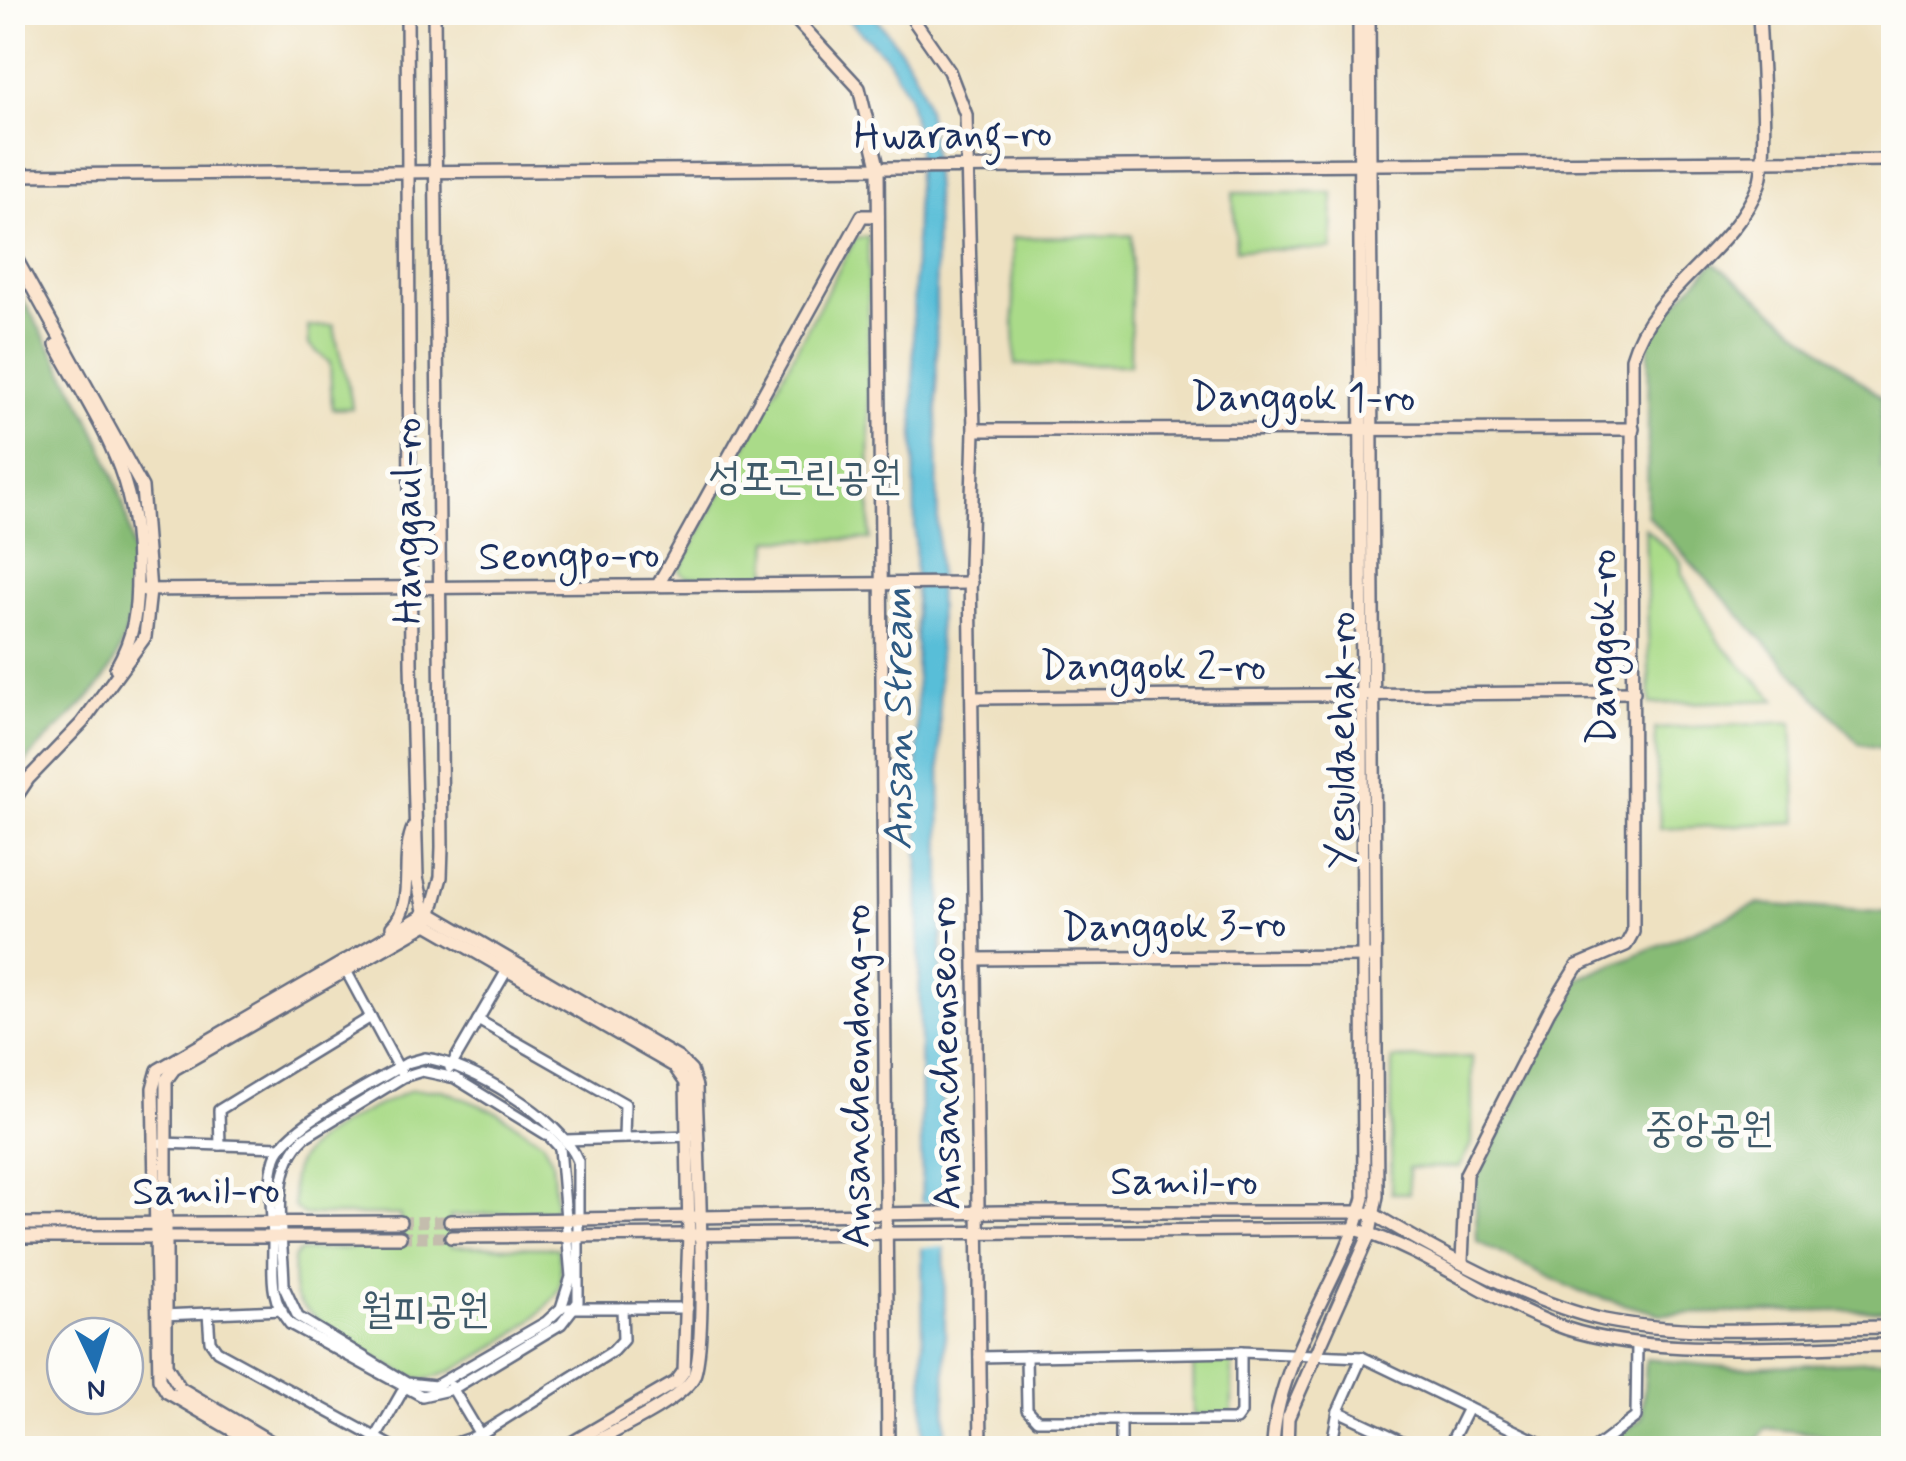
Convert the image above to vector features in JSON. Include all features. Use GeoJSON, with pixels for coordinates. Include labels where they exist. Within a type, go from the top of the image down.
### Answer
{"type":"FeatureCollection","features":[{"type":"Feature","properties":{"kind":"street","name":"Hanggaul-ro"},"geometry":{"type":"LineString","coordinates":[[407,12],[416,822],[428,918]]}},
{"type":"Feature","properties":{"kind":"street","name":"Hanggaul-ro"},"geometry":{"type":"LineString","coordinates":[[428,918],[442,847],[434,12]]}},
{"type":"Feature","properties":{"kind":"street","name":"Ansancheondong-ro"},"geometry":{"type":"LineString","coordinates":[[789,12],[859,88],[878,166],[881,583],[895,1215],[888,1448]]}},
{"type":"Feature","properties":{"kind":"street","name":"Ansancheonseo-ro"},"geometry":{"type":"LineString","coordinates":[[908,12],[949,71],[966,115],[974,430],[971,583],[980,1448]]}},
{"type":"Feature","properties":{"kind":"street","name":"Yesuldaehak-ro"},"geometry":{"type":"LineString","coordinates":[[1273,1448],[1276,1410],[1356,1228],[1364,1198],[1368,956],[1366,429],[1359,12]]}},
{"type":"Feature","properties":{"kind":"street","name":"Yesuldaehak-ro"},"geometry":{"type":"LineString","coordinates":[[1364,162],[1369,12]]}},
{"type":"Feature","properties":{"kind":"street","name":"Danggok-ro"},"geometry":{"type":"LineString","coordinates":[[1462,1261],[1466,1174],[1540,1028],[1569,974],[1626,945],[1634,932],[1632,358],[1640,334],[1744,210],[1760,182],[1759,12]]}},
{"type":"Feature","properties":{"kind":"street","name":"Hwarang-ro"},"geometry":{"type":"LineString","coordinates":[[12,175],[952,164],[1894,160]]}},
{"type":"Feature","properties":{"kind":"street"},"geometry":{"type":"LineString","coordinates":[[658,586],[862,216],[878,216]]}},
{"type":"Feature","properties":{"kind":"street"},"geometry":{"type":"LineString","coordinates":[[12,251],[142,487],[145,637],[82,723],[28,779],[12,803]]}},
{"type":"Feature","properties":{"kind":"street"},"geometry":{"type":"LineString","coordinates":[[12,267],[130,490],[144,590],[134,637],[112,676],[12,790]]}},
{"type":"Feature","properties":{"kind":"street","name":"Danggok 1-ro"},"geometry":{"type":"LineString","coordinates":[[974,430],[1633,429]]}},
{"type":"Feature","properties":{"kind":"street","name":"Seongpo-ro"},"geometry":{"type":"LineString","coordinates":[[144,590],[971,583]]}},
{"type":"Feature","properties":{"kind":"street","name":"Danggok 2-ro"},"geometry":{"type":"LineString","coordinates":[[972,698],[1634,692]]}},
{"type":"Feature","properties":{"kind":"street","name":"Hanggaul-ro"},"geometry":{"type":"LineString","coordinates":[[376,941],[402,912],[405,849],[416,822]]}},
{"type":"Feature","properties":{"kind":"street"},"geometry":{"type":"LineString","coordinates":[[343,965],[376,941],[428,918]]}},
{"type":"Feature","properties":{"kind":"street"},"geometry":{"type":"LineString","coordinates":[[262,1448],[167,1392],[155,1366],[160,1315],[158,1142],[166,1080],[174,1069],[343,965],[428,918]]}},
{"type":"Feature","properties":{"kind":"street"},"geometry":{"type":"LineString","coordinates":[[428,918],[674,1066],[686,1083],[692,1136],[697,1368],[692,1380],[583,1448]]}},
{"type":"Feature","properties":{"kind":"street","name":"Yesuldaehak-ro"},"geometry":{"type":"LineString","coordinates":[[1287,1448],[1288,1418],[1375,1214],[1368,956]]}},
{"type":"Feature","properties":{"kind":"street","name":"Danggok 3-ro"},"geometry":{"type":"LineString","coordinates":[[974,959],[1368,956]]}},
{"type":"Feature","properties":{"kind":"street"},"geometry":{"type":"LineString","coordinates":[[343,965],[400,1073]]}},
{"type":"Feature","properties":{"kind":"street"},"geometry":{"type":"LineString","coordinates":[[446,1075],[509,966]]}},
{"type":"Feature","properties":{"kind":"street"},"geometry":{"type":"LineString","coordinates":[[220,1145],[220,1110],[370,1017]]}},
{"type":"Feature","properties":{"kind":"street"},"geometry":{"type":"LineString","coordinates":[[478,1020],[625,1104],[624,1138]]}},
{"type":"Feature","properties":{"kind":"street"},"geometry":{"type":"LineString","coordinates":[[279,1236],[272,1294],[278,1310],[290,1324],[422,1396],[453,1389],[561,1324],[581,1292],[574,1218],[578,1162],[567,1140],[547,1120],[452,1065],[424,1058],[292,1134],[275,1156],[284,1287],[294,1310],[405,1386],[435,1386],[546,1322],[561,1308],[570,1292],[575,1235]]}},
{"type":"Feature","properties":{"kind":"street"},"geometry":{"type":"LineString","coordinates":[[277,1220],[282,1176],[294,1147],[400,1073],[422,1071],[446,1075],[553,1141],[564,1166],[574,1218]]}},
{"type":"Feature","properties":{"kind":"street"},"geometry":{"type":"LineString","coordinates":[[553,1141],[692,1136]]}},
{"type":"Feature","properties":{"kind":"street"},"geometry":{"type":"LineString","coordinates":[[158,1142],[294,1147]]}},
{"type":"Feature","properties":{"kind":"street","name":"Samil-ro"},"geometry":{"type":"LineString","coordinates":[[450,1221],[1360,1212],[1375,1214],[1560,1307],[1641,1326],[1894,1327]]}},
{"type":"Feature","properties":{"kind":"street","name":"Samil-ro"},"geometry":{"type":"LineString","coordinates":[[12,1224],[400,1222]]}},
{"type":"Feature","properties":{"kind":"street","name":"Samil-ro"},"geometry":{"type":"LineString","coordinates":[[450,1237],[1356,1228],[1552,1324],[1638,1344],[1894,1345]]}},
{"type":"Feature","properties":{"kind":"street","name":"Samil-ro"},"geometry":{"type":"LineString","coordinates":[[12,1237],[400,1237]]}},
{"type":"Feature","properties":{"kind":"street"},"geometry":{"type":"LineString","coordinates":[[561,1308],[693,1308]]}},
{"type":"Feature","properties":{"kind":"street"},"geometry":{"type":"LineString","coordinates":[[441,1448],[480,1434],[613,1352],[623,1340],[622,1308]]}},
{"type":"Feature","properties":{"kind":"street"},"geometry":{"type":"LineString","coordinates":[[563,1448],[676,1382],[688,1358],[693,1308]]}},
{"type":"Feature","properties":{"kind":"street"},"geometry":{"type":"LineString","coordinates":[[160,1315],[294,1310]]}},
{"type":"Feature","properties":{"kind":"street"},"geometry":{"type":"LineString","coordinates":[[208,1313],[210,1341],[217,1351],[372,1445],[395,1448]]}},
{"type":"Feature","properties":{"kind":"street"},"geometry":{"type":"LineString","coordinates":[[160,1315],[170,1378],[180,1388],[281,1448]]}},
{"type":"Feature","properties":{"kind":"street"},"geometry":{"type":"LineString","coordinates":[[1595,1448],[1636,1416],[1638,1344]]}},
{"type":"Feature","properties":{"kind":"street"},"geometry":{"type":"LineString","coordinates":[[1026,1356],[1027,1409],[1037,1420],[1236,1420],[1241,1413],[1241,1352]]}},
{"type":"Feature","properties":{"kind":"street"},"geometry":{"type":"LineString","coordinates":[[979,1356],[1241,1352],[1362,1357],[1551,1448]]}},
{"type":"Feature","properties":{"kind":"street"},"geometry":{"type":"LineString","coordinates":[[1332,1448],[1338,1411],[1362,1357]]}},
{"type":"Feature","properties":{"kind":"street"},"geometry":{"type":"LineString","coordinates":[[447,1379],[488,1448]]}},
{"type":"Feature","properties":{"kind":"street"},"geometry":{"type":"LineString","coordinates":[[372,1445],[405,1386]]}},
{"type":"Feature","properties":{"kind":"street"},"geometry":{"type":"LineString","coordinates":[[1448,1448],[1468,1408]]}},
{"type":"Feature","properties":{"kind":"street"},"geometry":{"type":"LineString","coordinates":[[1338,1411],[1417,1448]]}},
{"type":"Feature","properties":{"kind":"street"},"geometry":{"type":"LineString","coordinates":[[1121,1420],[1122,1448]]}},
{"type":"Feature","properties":{"kind":"green space"},"geometry":{"type":"Polygon","coordinates":[[[1233,193],[1333,193],[1332,249],[1236,250],[1233,193]]]}},
{"type":"Feature","properties":{"kind":"green space"},"geometry":{"type":"Polygon","coordinates":[[[1132,235],[1130,365],[1015,365],[1012,238],[1132,235]]]}},
{"type":"Feature","properties":{"kind":"green space","name":"성포근린공원"},"geometry":{"type":"Polygon","coordinates":[[[868,236],[870,539],[769,540],[767,577],[687,577],[679,571],[855,239],[868,236]]]}},
{"type":"Feature","properties":{"kind":"green space"},"geometry":{"type":"Polygon","coordinates":[[[1714,262],[1882,398],[1881,467],[1894,467],[1893,750],[1859,744],[1647,515],[1649,333],[1714,262]]]}},
{"type":"Feature","properties":{"kind":"green space"},"geometry":{"type":"Polygon","coordinates":[[[12,280],[90,420],[112,470],[128,522],[134,573],[129,624],[108,673],[33,754],[13,782],[12,280]]]}},
{"type":"Feature","properties":{"kind":"green space"},"geometry":{"type":"Polygon","coordinates":[[[334,325],[352,408],[332,409],[330,363],[309,345],[308,327],[334,325]]]}},
{"type":"Feature","properties":{"kind":"green space"},"geometry":{"type":"Polygon","coordinates":[[[1645,528],[1681,562],[1682,574],[1719,642],[1776,700],[1650,704],[1645,528]]]}},
{"type":"Feature","properties":{"kind":"green space"},"geometry":{"type":"Polygon","coordinates":[[[1792,722],[1797,822],[1660,829],[1655,729],[1792,722]]]}},
{"type":"Feature","properties":{"kind":"green space","name":"중앙공원"},"geometry":{"type":"Polygon","coordinates":[[[1758,904],[1893,913],[1893,1310],[1660,1314],[1580,1292],[1477,1242],[1475,1180],[1578,979],[1758,904]]]}},
{"type":"Feature","properties":{"kind":"green space"},"geometry":{"type":"Polygon","coordinates":[[[1472,1057],[1472,1142],[1459,1167],[1409,1168],[1409,1193],[1391,1193],[1392,1059],[1472,1057]]]}},
{"type":"Feature","properties":{"kind":"green space","name":"월피공원"},"geometry":{"type":"Polygon","coordinates":[[[411,1090],[443,1090],[497,1112],[542,1141],[552,1160],[556,1206],[552,1210],[450,1216],[452,1246],[558,1248],[561,1272],[560,1286],[553,1298],[521,1328],[456,1369],[424,1379],[376,1359],[317,1319],[296,1297],[294,1283],[293,1259],[299,1251],[401,1245],[400,1215],[303,1215],[294,1207],[292,1180],[298,1161],[325,1135],[411,1090]]]}},
{"type":"Feature","properties":{"kind":"green space"},"geometry":{"type":"Polygon","coordinates":[[[1193,1358],[1232,1358],[1232,1413],[1194,1415],[1193,1358]]]}},
{"type":"Feature","properties":{"kind":"green space"},"geometry":{"type":"Polygon","coordinates":[[[1646,1359],[1735,1368],[1893,1360],[1893,1448],[1838,1448],[1818,1434],[1765,1428],[1753,1448],[1603,1448],[1642,1418],[1646,1359]]]}},
{"type":"Feature","properties":{"kind":"water"},"geometry":{"type":"Polygon","coordinates":[[[842,13],[871,13],[891,37],[916,76],[931,135],[935,191],[946,1448],[924,1448],[913,321],[918,142],[908,95],[887,58],[842,13]]]}},
{"type":"Feature","properties":{"kind":"pier"},"geometry":{"type":"Polygon","coordinates":[[[946,1202],[946,1247],[916,1247],[917,1203],[946,1202]]]}},
{"type":"Feature","properties":{"kind":"tunnel"},"geometry":{"type":"LineString","coordinates":[[400,1222],[450,1221]]}},
{"type":"Feature","properties":{"kind":"tunnel"},"geometry":{"type":"LineString","coordinates":[[400,1237],[451,1237]]}},
{"type":"Feature","properties":{"kind":"water label","name":"Ansan Stream"},"geometry":{"type":"Point","coordinates":[896,719]}}]}
